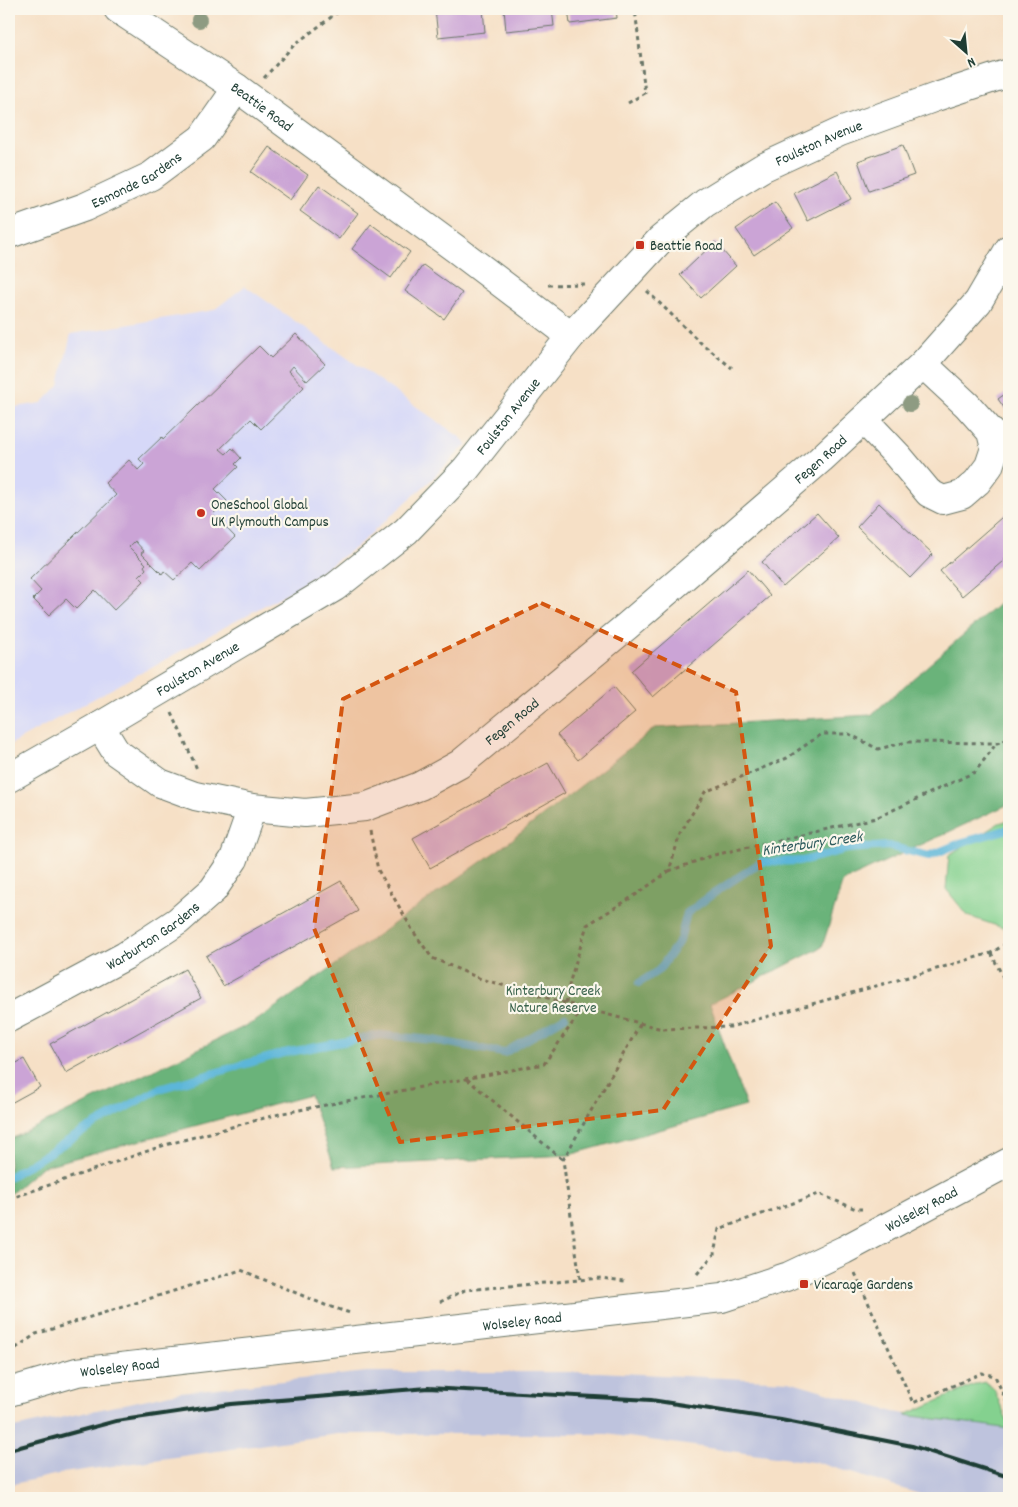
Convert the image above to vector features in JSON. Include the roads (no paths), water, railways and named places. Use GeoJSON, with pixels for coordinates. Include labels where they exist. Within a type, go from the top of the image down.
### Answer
{"type":"FeatureCollection","features":[{"type":"Feature","properties":{"kind":"street","name":"Beattie Road"},"geometry":{"type":"LineString","coordinates":[[118,9],[244,93],[570,336]]}},
{"type":"Feature","properties":{"kind":"street","name":"Foulston Avenue"},"geometry":{"type":"LineString","coordinates":[[9,778],[335,587],[406,531],[466,469],[570,336],[661,239],[705,203],[762,168],[840,132],[1009,73]]}},
{"type":"Feature","properties":{"kind":"street","name":"Esmonde Gardens"},"geometry":{"type":"LineString","coordinates":[[9,234],[85,208],[150,176],[202,138],[244,93]]}},
{"type":"Feature","properties":{"kind":"street","name":"Fegen Road"},"geometry":{"type":"LineString","coordinates":[[100,726],[116,752],[160,783],[194,796],[252,808],[305,813],[365,807],[420,786],[460,764],[635,619],[864,420],[923,364],[978,302],[1009,249]]}},
{"type":"Feature","properties":{"kind":"street"},"geometry":{"type":"LineString","coordinates":[[864,420],[929,493],[943,500],[962,495],[977,482],[989,466],[995,448],[991,432],[923,364]]}},
{"type":"Feature","properties":{"kind":"street","name":"Warburton Gardens"},"geometry":{"type":"LineString","coordinates":[[9,1018],[125,956],[178,921],[213,890],[234,859],[252,808]]}},
{"type":"Feature","properties":{"kind":"street","name":"Wolseley Road"},"geometry":{"type":"LineString","coordinates":[[9,1392],[77,1372],[722,1298],[789,1276],[844,1250],[1009,1162]]}},
{"type":"Feature","properties":{"kind":"waterway","name":"Kinterbury Creek"},"geometry":{"type":"LineString","coordinates":[[639,983],[659,970],[680,940],[687,913],[761,862],[802,861],[848,849],[888,846],[929,856],[963,842],[1009,829]]}},
{"type":"Feature","properties":{"kind":"waterway"},"geometry":{"type":"LineString","coordinates":[[9,1177],[89,1128],[159,1089],[284,1053],[380,1035],[433,1040],[504,1053],[565,1017]]}},
{"type":"Feature","properties":{"kind":"railway"},"geometry":{"type":"LineString","coordinates":[[9,1450],[116,1421],[231,1404],[428,1388],[651,1400],[781,1420],[912,1446],[1009,1477]]}},
{"type":"Feature","properties":{"kind":"place","name":"Beattie Road"},"geometry":{"type":"Point","coordinates":[640,245]}},
{"type":"Feature","properties":{"kind":"place","name":"OneSchool Global UK Plymouth Campus"},"geometry":{"type":"Point","coordinates":[201,513]}},
{"type":"Feature","properties":{"kind":"place","name":"Vicarage Gardens"},"geometry":{"type":"Point","coordinates":[804,1284]}},
{"type":"Feature","properties":{"kind":"park label","name":"Kinterbury Creek Nature Reserve"},"geometry":{"type":"Point","coordinates":[553,998]}}]}
